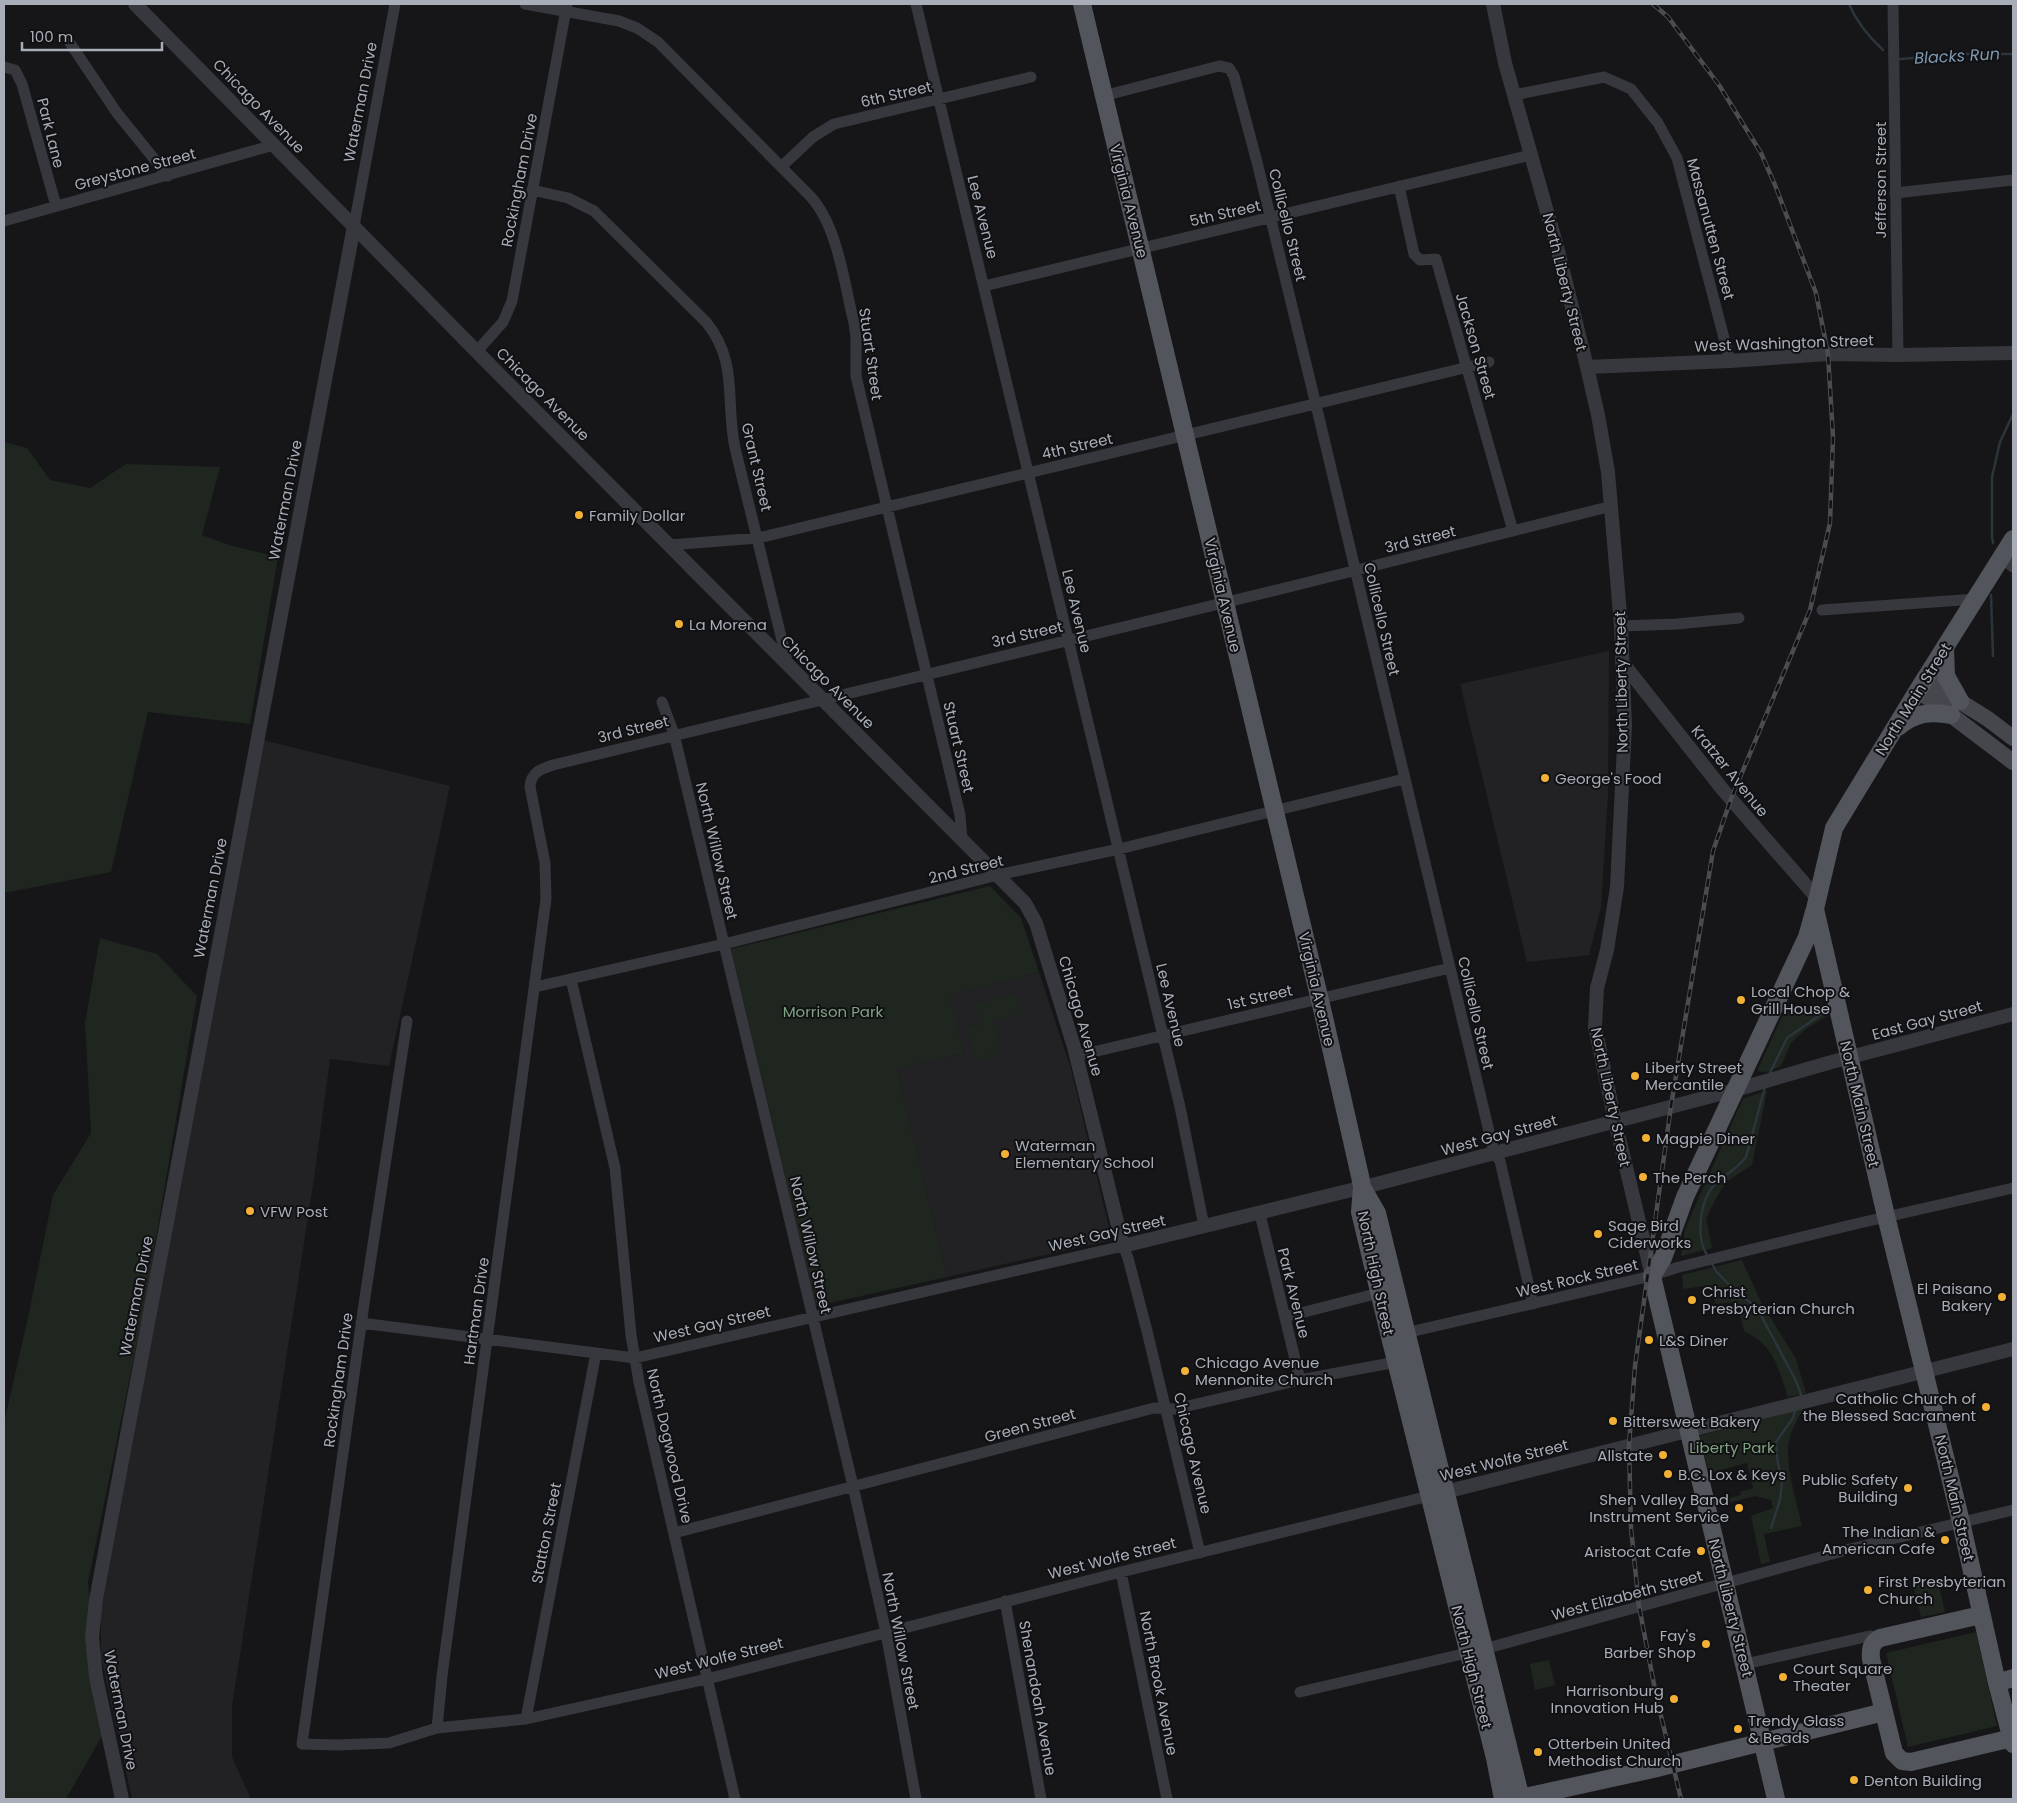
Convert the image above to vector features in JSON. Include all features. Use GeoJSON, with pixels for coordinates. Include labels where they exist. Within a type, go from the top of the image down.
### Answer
{"type":"FeatureCollection","features":[{"type":"Feature","properties":{"kind":"main road","name":"Virginia Avenue"},"geometry":{"type":"LineString","coordinates":[[1082,4],[1320,998],[1362,1187]]}},
{"type":"Feature","properties":{"kind":"main road","name":"North Main Street"},"geometry":{"type":"LineString","coordinates":[[2013,539],[2007,562],[1976,599],[1893,730],[1834,828],[1816,904],[1849,1057],[1981,1615],[2005,1680],[2013,1741]]}},
{"type":"Feature","properties":{"kind":"main road"},"geometry":{"type":"LineString","coordinates":[[1945,647],[1946,676],[1956,708]]}},
{"type":"Feature","properties":{"kind":"main road"},"geometry":{"type":"LineString","coordinates":[[1921,685],[1956,708],[2013,762]]}},
{"type":"Feature","properties":{"kind":"main road"},"geometry":{"type":"LineString","coordinates":[[1893,730],[1906,720],[1917,715],[1956,708],[1988,718],[2013,738]]}},
{"type":"Feature","properties":{"kind":"main road"},"geometry":{"type":"LineString","coordinates":[[1652,1276],[1663,1258],[1685,1197],[1807,937],[1816,904]]}},
{"type":"Feature","properties":{"kind":"main road","name":"North High Street"},"geometry":{"type":"LineString","coordinates":[[1362,1187],[1360,1212],[1379,1293],[1398,1335],[1396,1362],[1437,1494]]}},
{"type":"Feature","properties":{"kind":"main road","name":"North High Street"},"geometry":{"type":"LineString","coordinates":[[1362,1187],[1377,1213],[1398,1335],[1476,1651],[1519,1799]]}},
{"type":"Feature","properties":{"kind":"main road","name":"North Liberty Street"},"geometry":{"type":"LineString","coordinates":[[1652,1276],[1776,1799]]}},
{"type":"Feature","properties":{"kind":"main road"},"geometry":{"type":"LineString","coordinates":[[1981,1615],[1880,1638],[1872,1646],[1870,1655],[1884,1712],[1895,1755],[1902,1761],[1908,1762],[2013,1741]]}},
{"type":"Feature","properties":{"kind":"main road","name":"North High Street"},"geometry":{"type":"LineString","coordinates":[[1476,1651],[1503,1799]]}},
{"type":"Feature","properties":{"kind":"main road"},"geometry":{"type":"LineString","coordinates":[[1519,1799],[1884,1712]]}},
{"type":"Feature","properties":{"kind":"street","name":"Chicago Avenue"},"geometry":{"type":"LineString","coordinates":[[135,4],[1022,899],[1034,919],[1076,1056],[1166,1409],[1200,1553]]}},
{"type":"Feature","properties":{"kind":"street","name":"Waterman Drive"},"geometry":{"type":"LineString","coordinates":[[122,1799],[96,1677],[92,1637],[96,1600],[395,4]]}},
{"type":"Feature","properties":{"kind":"street","name":"Stuart Street"},"geometry":{"type":"LineString","coordinates":[[524,4],[566,8],[619,21],[646,33],[658,42],[816,202],[826,216],[832,232],[855,330],[856,376],[960,816],[962,840]]}},
{"type":"Feature","properties":{"kind":"street","name":"Lee Avenue"},"geometry":{"type":"LineString","coordinates":[[916,4],[1180,1107],[1204,1226]]}},
{"type":"Feature","properties":{"kind":"street","name":"North Liberty Street"},"geometry":{"type":"LineString","coordinates":[[1493,4],[1505,63],[1557,247],[1587,367],[1602,434],[1612,506],[1621,626],[1625,726],[1617,887],[1608,942],[1597,988],[1595,1014],[1598,1040],[1615,1121],[1652,1276]]}},
{"type":"Feature","properties":{"kind":"street","name":"Jefferson Street"},"geometry":{"type":"LineString","coordinates":[[1893,4],[1898,356]]}},
{"type":"Feature","properties":{"kind":"street","name":"Rockingham Drive"},"geometry":{"type":"LineString","coordinates":[[478,351],[498,328],[510,308],[566,8]]}},
{"type":"Feature","properties":{"kind":"street"},"geometry":{"type":"LineString","coordinates":[[70,43],[117,113],[168,176]]}},
{"type":"Feature","properties":{"kind":"street","name":"Collicello Street"},"geometry":{"type":"LineString","coordinates":[[1104,96],[1218,66],[1229,68],[1234,76],[1316,405],[1494,1153],[1500,1161],[1533,1304]]}},
{"type":"Feature","properties":{"kind":"street","name":"Park Lane"},"geometry":{"type":"LineString","coordinates":[[8,68],[23,87],[56,206]]}},
{"type":"Feature","properties":{"kind":"street","name":"Massanutten Street"},"geometry":{"type":"LineString","coordinates":[[1514,95],[1604,76],[1631,90],[1642,103],[1658,123],[1677,158],[1730,361]]}},
{"type":"Feature","properties":{"kind":"street","name":"6th Street"},"geometry":{"type":"LineString","coordinates":[[781,167],[813,136],[834,124],[1031,77]]}},
{"type":"Feature","properties":{"kind":"street","name":"Greystone Street"},"geometry":{"type":"LineString","coordinates":[[4,222],[274,145]]}},
{"type":"Feature","properties":{"kind":"street","name":"5th Street"},"geometry":{"type":"LineString","coordinates":[[984,286],[1531,155]]}},
{"type":"Feature","properties":{"kind":"street"},"geometry":{"type":"LineString","coordinates":[[1895,192],[2013,180]]}},
{"type":"Feature","properties":{"kind":"street","name":"Jackson Street"},"geometry":{"type":"LineString","coordinates":[[1399,186],[1414,254],[1420,260],[1436,259],[1513,531]]}},
{"type":"Feature","properties":{"kind":"street","name":"Grant Street"},"geometry":{"type":"LineString","coordinates":[[532,190],[574,200],[601,217],[706,322],[717,336],[728,366],[734,439],[788,665]]}},
{"type":"Feature","properties":{"kind":"street","name":"West Washington Street"},"geometry":{"type":"LineString","coordinates":[[1587,367],[1730,361],[1828,354],[1898,356],[2013,353]]}},
{"type":"Feature","properties":{"kind":"street","name":"4th Street"},"geometry":{"type":"LineString","coordinates":[[670,545],[758,538],[1488,362]]}},
{"type":"Feature","properties":{"kind":"street","name":"3rd Street"},"geometry":{"type":"LineString","coordinates":[[546,899],[545,863],[530,787],[532,776],[537,771],[553,764],[1355,571],[1612,506]]}},
{"type":"Feature","properties":{"kind":"street"},"geometry":{"type":"LineString","coordinates":[[1822,610],[1976,599]]}},
{"type":"Feature","properties":{"kind":"street"},"geometry":{"type":"LineString","coordinates":[[1621,626],[1677,624],[1739,618]]}},
{"type":"Feature","properties":{"kind":"street","name":"Kratzer Avenue"},"geometry":{"type":"LineString","coordinates":[[1622,662],[1816,904]]}},
{"type":"Feature","properties":{"kind":"street","name":"North Willow Street"},"geometry":{"type":"LineString","coordinates":[[662,702],[674,734],[853,1486],[886,1633],[916,1799]]}},
{"type":"Feature","properties":{"kind":"street","name":"2nd Street"},"geometry":{"type":"LineString","coordinates":[[535,987],[724,944],[998,876],[1119,849],[1404,780]]}},
{"type":"Feature","properties":{"kind":"street","name":"Hartman Drive"},"geometry":{"type":"LineString","coordinates":[[437,1728],[442,1676],[546,899]]}},
{"type":"Feature","properties":{"kind":"street","name":"1st Street"},"geometry":{"type":"LineString","coordinates":[[1076,1056],[1450,968]]}},
{"type":"Feature","properties":{"kind":"street","name":"North Dogwood Drive"},"geometry":{"type":"LineString","coordinates":[[571,978],[614,1162],[635,1358],[735,1799]]}},
{"type":"Feature","properties":{"kind":"street","name":"East Gay Street"},"geometry":{"type":"LineString","coordinates":[[1849,1057],[2013,1014]]}},
{"type":"Feature","properties":{"kind":"street","name":"Rockingham Drive"},"geometry":{"type":"LineString","coordinates":[[302,1744],[361,1323],[407,1021]]}},
{"type":"Feature","properties":{"kind":"street","name":"West Gay Street"},"geometry":{"type":"LineString","coordinates":[[361,1323],[635,1358],[1260,1214],[1735,1090],[1849,1057]]}},
{"type":"Feature","properties":{"kind":"street","name":"West Rock Street"},"geometry":{"type":"LineString","coordinates":[[1398,1335],[1652,1276],[1700,1262],[1886,1216],[2013,1188]]}},
{"type":"Feature","properties":{"kind":"street","name":"Park Avenue"},"geometry":{"type":"LineString","coordinates":[[1260,1214],[1300,1380]]}},
{"type":"Feature","properties":{"kind":"street"},"geometry":{"type":"LineString","coordinates":[[1285,1316],[1379,1293]]}},
{"type":"Feature","properties":{"kind":"street","name":"West Wolfe Street"},"geometry":{"type":"LineString","coordinates":[[302,1744],[389,1743],[437,1728],[526,1719],[707,1679],[1121,1572],[2013,1349]]}},
{"type":"Feature","properties":{"kind":"street","name":"Statton Street"},"geometry":{"type":"LineString","coordinates":[[526,1719],[596,1353]]}},
{"type":"Feature","properties":{"kind":"street","name":"Green Street"},"geometry":{"type":"LineString","coordinates":[[674,1532],[1154,1408],[1175,1409],[1300,1380],[1396,1362]]}},
{"type":"Feature","properties":{"kind":"street","name":"West Elizabeth Street"},"geometry":{"type":"LineString","coordinates":[[1300,1692],[1476,1651],[1850,1549],[2013,1510]]}},
{"type":"Feature","properties":{"kind":"street","name":"North Brook Avenue"},"geometry":{"type":"LineString","coordinates":[[1121,1572],[1167,1799]]}},
{"type":"Feature","properties":{"kind":"street","name":"Shenandoah Avenue"},"geometry":{"type":"LineString","coordinates":[[1005,1602],[1041,1799]]}},
{"type":"Feature","properties":{"kind":"street"},"geometry":{"type":"LineString","coordinates":[[1745,1664],[1865,1637],[1880,1638]]}},
{"type":"Feature","properties":{"kind":"shaded area"},"geometry":{"type":"Polygon","coordinates":[[[1609,651],[1608,796],[1601,907],[1589,955],[1527,962],[1460,684],[1609,651]]]}},
{"type":"Feature","properties":{"kind":"shaded area"},"geometry":{"type":"Polygon","coordinates":[[[263,740],[450,786],[389,1066],[330,1059],[314,1179],[232,1706],[232,1757],[251,1799],[132,1799],[101,1656],[101,1613],[263,740]]]}},
{"type":"Feature","properties":{"kind":"shaded area","name":"Waterman Elementary School"},"geometry":{"type":"Polygon","coordinates":[[[1039,972],[1071,1069],[1112,1240],[947,1277],[897,1069],[964,1053],[949,995],[1039,972]]]}},
{"type":"Feature","properties":{"kind":"green space"},"geometry":{"type":"Polygon","coordinates":[[[4,442],[27,448],[50,480],[90,488],[126,464],[220,467],[202,535],[229,545],[278,557],[250,724],[148,712],[111,872],[4,893],[4,442]]]}},
{"type":"Feature","properties":{"kind":"green space","name":"Morrison Park"},"geometry":{"type":"Polygon","coordinates":[[[990,886],[1021,918],[1039,972],[950,995],[964,1053],[897,1069],[947,1277],[816,1306],[731,949],[990,886]]]}},
{"type":"Feature","properties":{"kind":"green space"},"geometry":{"type":"Polygon","coordinates":[[[100,938],[157,954],[197,996],[145,1303],[88,1582],[102,1736],[66,1799],[4,1799],[4,1423],[53,1195],[91,1133],[85,1023],[100,938]]]}},
{"type":"Feature","properties":{"kind":"green space"},"geometry":{"type":"Polygon","coordinates":[[[1017,993],[1023,1013],[993,1021],[1001,1053],[975,1060],[967,1028],[981,1024],[975,1005],[1017,993]]]}},
{"type":"Feature","properties":{"kind":"green space"},"geometry":{"type":"Polygon","coordinates":[[[1823,1004],[1827,1016],[1806,1029],[1791,1043],[1781,1066],[1767,1072],[1757,1071],[1784,1012],[1794,1012],[1823,1004]]]}},
{"type":"Feature","properties":{"kind":"green space"},"geometry":{"type":"Polygon","coordinates":[[[1767,1091],[1752,1165],[1726,1182],[1706,1218],[1712,1248],[1681,1256],[1685,1229],[1740,1105],[1744,1098],[1767,1091]]]}},
{"type":"Feature","properties":{"kind":"green space"},"geometry":{"type":"Polygon","coordinates":[[[1742,1260],[1761,1302],[1796,1359],[1806,1393],[1788,1397],[1774,1358],[1769,1350],[1744,1331],[1737,1302],[1716,1304],[1711,1285],[1683,1289],[1682,1275],[1742,1260]]]}},
{"type":"Feature","properties":{"kind":"green space","name":"Liberty Park"},"geometry":{"type":"Polygon","coordinates":[[[1804,1408],[1792,1432],[1788,1448],[1791,1478],[1802,1526],[1764,1534],[1770,1562],[1761,1564],[1751,1516],[1773,1508],[1771,1500],[1755,1496],[1720,1505],[1719,1501],[1741,1495],[1740,1492],[1753,1488],[1747,1463],[1709,1473],[1699,1436],[1804,1408]]]}},
{"type":"Feature","properties":{"kind":"green space"},"geometry":{"type":"Polygon","coordinates":[[[1937,1577],[1945,1612],[1921,1617],[1913,1583],[1937,1577]]]}},
{"type":"Feature","properties":{"kind":"green space"},"geometry":{"type":"Polygon","coordinates":[[[1976,1632],[1997,1726],[1908,1747],[1886,1653],[1976,1632]]]}},
{"type":"Feature","properties":{"kind":"green space"},"geometry":{"type":"Polygon","coordinates":[[[1549,1660],[1555,1685],[1535,1690],[1530,1664],[1549,1660]]]}},
{"type":"Feature","properties":{"kind":"waterway","name":"Blacks Run"},"geometry":{"type":"LineString","coordinates":[[1849,4],[1863,29],[1883,50]]}},
{"type":"Feature","properties":{"kind":"waterway","name":"Blacks Run"},"geometry":{"type":"LineString","coordinates":[[1900,59],[1963,54],[2013,54]]}},
{"type":"Feature","properties":{"kind":"waterway","name":"Blacks Run"},"geometry":{"type":"LineString","coordinates":[[1993,543],[1992,477],[2000,442],[2013,414]]}},
{"type":"Feature","properties":{"kind":"waterway","name":"Blacks Run"},"geometry":{"type":"LineString","coordinates":[[1991,595],[1993,656]]}},
{"type":"Feature","properties":{"kind":"waterway","name":"Blacks Run"},"geometry":{"type":"LineString","coordinates":[[1769,1075],[1787,1038],[1826,1011]]}},
{"type":"Feature","properties":{"kind":"waterway","name":"Blacks Run"},"geometry":{"type":"LineString","coordinates":[[1707,1255],[1703,1247],[1700,1228],[1703,1207],[1711,1189],[1717,1182],[1746,1157],[1765,1087]]}},
{"type":"Feature","properties":{"kind":"waterway","name":"Blacks Run"},"geometry":{"type":"LineString","coordinates":[[1711,1262],[1716,1271],[1732,1288],[1757,1308],[1795,1379],[1801,1394],[1799,1399]]}},
{"type":"Feature","properties":{"kind":"waterway","name":"Blacks Run"},"geometry":{"type":"LineString","coordinates":[[1771,1528],[1780,1500],[1782,1483],[1776,1442],[1793,1418],[1796,1408]]}},
{"type":"Feature","properties":{"kind":"railway"},"geometry":{"type":"LineString","coordinates":[[1653,4],[1668,17],[1719,85],[1761,153],[1775,185],[1816,293],[1828,354],[1833,437],[1830,523],[1810,610],[1731,799],[1713,851],[1671,1106],[1635,1366],[1629,1445],[1631,1528],[1639,1606],[1656,1695],[1681,1799]]}},
{"type":"Feature","properties":{"kind":"place","name":"Family Dollar"},"geometry":{"type":"Point","coordinates":[579,515]}},
{"type":"Feature","properties":{"kind":"place","name":"La Morena"},"geometry":{"type":"Point","coordinates":[679,624]}},
{"type":"Feature","properties":{"kind":"place","name":"George's Food"},"geometry":{"type":"Point","coordinates":[1545,778]}},
{"type":"Feature","properties":{"kind":"place","name":"Local Chop & Grill House"},"geometry":{"type":"Point","coordinates":[1741,1000]}},
{"type":"Feature","properties":{"kind":"place","name":"Liberty Street Mercantile"},"geometry":{"type":"Point","coordinates":[1635,1076]}},
{"type":"Feature","properties":{"kind":"place","name":"Magpie Diner"},"geometry":{"type":"Point","coordinates":[1646,1138]}},
{"type":"Feature","properties":{"kind":"place","name":"Waterman Elementary School"},"geometry":{"type":"Point","coordinates":[1005,1154]}},
{"type":"Feature","properties":{"kind":"place","name":"The Perch"},"geometry":{"type":"Point","coordinates":[1643,1177]}},
{"type":"Feature","properties":{"kind":"place","name":"VFW Post"},"geometry":{"type":"Point","coordinates":[250,1211]}},
{"type":"Feature","properties":{"kind":"place","name":"Sage Bird Ciderworks"},"geometry":{"type":"Point","coordinates":[1598,1234]}},
{"type":"Feature","properties":{"kind":"place","name":"El Paisano Bakery"},"geometry":{"type":"Point","coordinates":[2002,1297]}},
{"type":"Feature","properties":{"kind":"place","name":"Christ Presbyterian Church"},"geometry":{"type":"Point","coordinates":[1692,1300]}},
{"type":"Feature","properties":{"kind":"place","name":"L&S Diner"},"geometry":{"type":"Point","coordinates":[1649,1340]}},
{"type":"Feature","properties":{"kind":"place","name":"Chicago Avenue Mennonite Church"},"geometry":{"type":"Point","coordinates":[1185,1371]}},
{"type":"Feature","properties":{"kind":"place","name":"Catholic Church of the Blessed Sacrament"},"geometry":{"type":"Point","coordinates":[1986,1407]}},
{"type":"Feature","properties":{"kind":"place","name":"Bittersweet Bakery"},"geometry":{"type":"Point","coordinates":[1613,1421]}},
{"type":"Feature","properties":{"kind":"place","name":"Allstate"},"geometry":{"type":"Point","coordinates":[1663,1455]}},
{"type":"Feature","properties":{"kind":"place","name":"B.C. Lox & Keys"},"geometry":{"type":"Point","coordinates":[1668,1474]}},
{"type":"Feature","properties":{"kind":"place","name":"Public Safety Building"},"geometry":{"type":"Point","coordinates":[1908,1488]}},
{"type":"Feature","properties":{"kind":"place","name":"Shen Valley Band Instrument Service"},"geometry":{"type":"Point","coordinates":[1739,1508]}},
{"type":"Feature","properties":{"kind":"place","name":"The Indian & American Cafe"},"geometry":{"type":"Point","coordinates":[1945,1540]}},
{"type":"Feature","properties":{"kind":"place","name":"Aristocat Cafe"},"geometry":{"type":"Point","coordinates":[1701,1551]}},
{"type":"Feature","properties":{"kind":"place","name":"First Presbyterian Church"},"geometry":{"type":"Point","coordinates":[1868,1590]}},
{"type":"Feature","properties":{"kind":"place","name":"Fay's Barber Shop"},"geometry":{"type":"Point","coordinates":[1706,1644]}},
{"type":"Feature","properties":{"kind":"place","name":"Court Square Theater"},"geometry":{"type":"Point","coordinates":[1783,1677]}},
{"type":"Feature","properties":{"kind":"place","name":"Harrisonburg Innovation Hub"},"geometry":{"type":"Point","coordinates":[1674,1699]}},
{"type":"Feature","properties":{"kind":"place","name":"Trendy Glass & Beads"},"geometry":{"type":"Point","coordinates":[1738,1729]}},
{"type":"Feature","properties":{"kind":"place","name":"Otterbein United Methodist Church"},"geometry":{"type":"Point","coordinates":[1538,1752]}},
{"type":"Feature","properties":{"kind":"place","name":"Denton Building"},"geometry":{"type":"Point","coordinates":[1854,1780]}}]}
